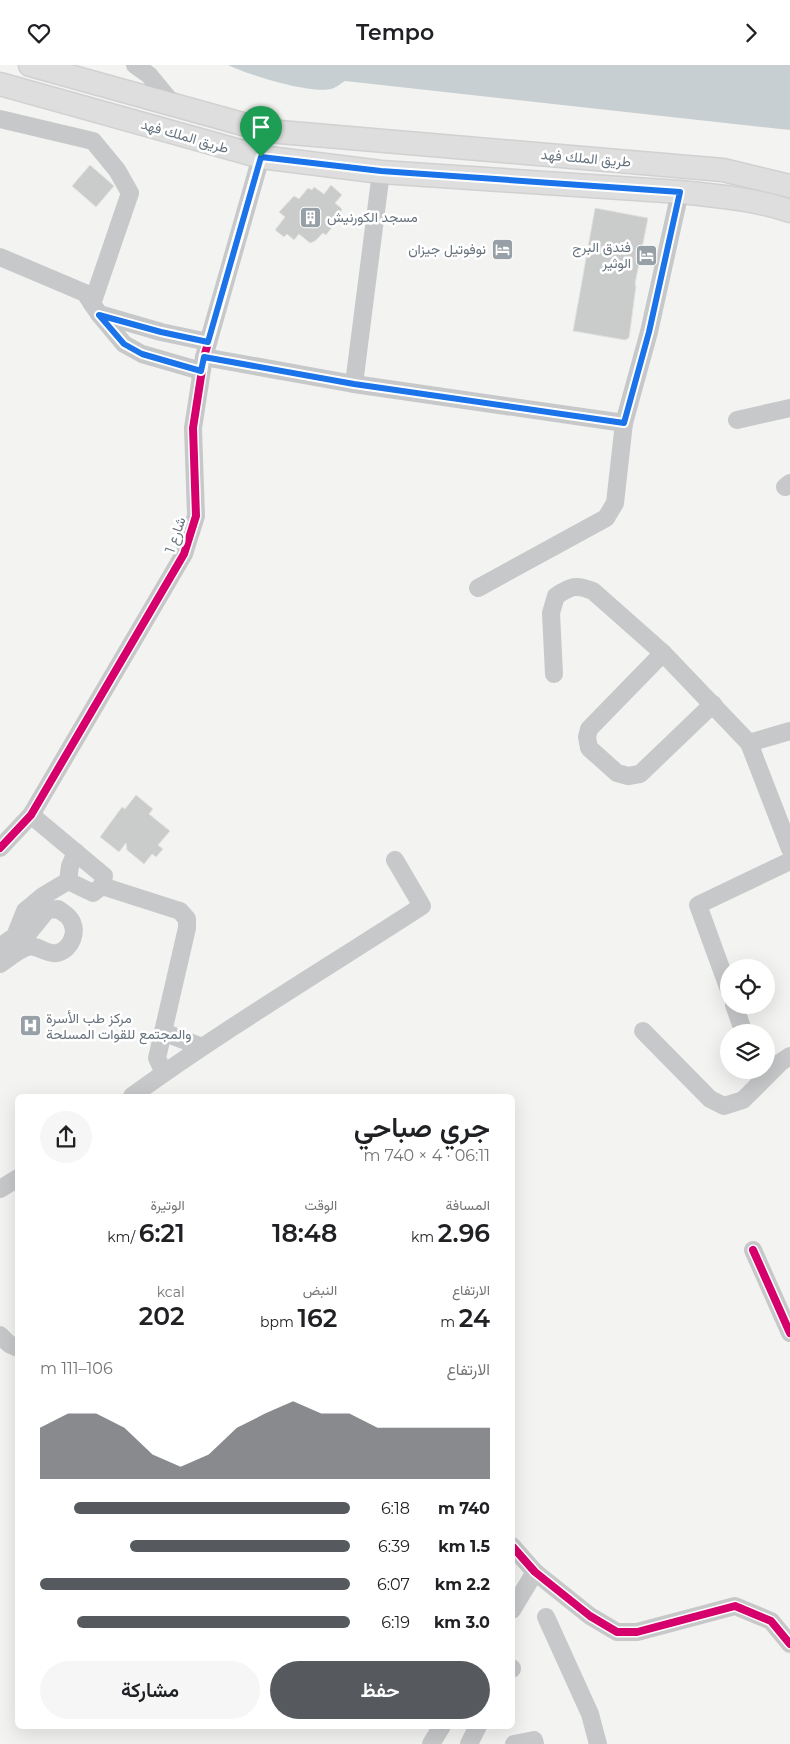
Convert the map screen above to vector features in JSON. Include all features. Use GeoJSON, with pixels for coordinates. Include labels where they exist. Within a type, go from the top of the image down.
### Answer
{"type":"FeatureCollection","features":[{"type":"Feature","properties":{"kind":"main road","name":"طريق الملك فهد"},"geometry":{"type":"LineString","coordinates":[[30,65],[268,131],[723,170],[790,186]]}},
{"type":"Feature","properties":{"kind":"main road","name":"طريق الملك فهد"},"geometry":{"type":"LineString","coordinates":[[0,84],[261,157],[381,171],[680,192],[776,206],[790,211]]}},
{"type":"Feature","properties":{"kind":"main road"},"geometry":{"type":"LineString","coordinates":[[261,157],[268,131]]}},
{"type":"Feature","properties":{"kind":"street"},"geometry":{"type":"LineString","coordinates":[[135,65],[149,75],[173,104]]}},
{"type":"Feature","properties":{"kind":"street"},"geometry":{"type":"LineString","coordinates":[[0,119],[93,141],[117,170],[130,193],[96,309]]}},
{"type":"Feature","properties":{"kind":"street","name":"شارع 1"},"geometry":{"type":"LineString","coordinates":[[0,848],[31,815],[184,554],[196,515],[193,428],[204,357],[261,157]]}},
{"type":"Feature","properties":{"kind":"street"},"geometry":{"type":"LineString","coordinates":[[354,384],[381,171]]}},
{"type":"Feature","properties":{"kind":"street"},"geometry":{"type":"LineString","coordinates":[[478,588],[606,518],[615,503],[624,423],[649,332],[680,192]]}},
{"type":"Feature","properties":{"kind":"street"},"geometry":{"type":"LineString","coordinates":[[0,257],[85,293],[124,344],[142,354],[204,357],[354,384],[624,423]]}},
{"type":"Feature","properties":{"kind":"street"},"geometry":{"type":"LineString","coordinates":[[96,309],[161,332],[204,357]]}},
{"type":"Feature","properties":{"kind":"street"},"geometry":{"type":"LineString","coordinates":[[737,420],[790,408]]}},
{"type":"Feature","properties":{"kind":"street"},"geometry":{"type":"LineString","coordinates":[[554,674],[551,613],[556,596],[567,589],[580,586],[593,591],[663,653],[749,743],[790,849]]}},
{"type":"Feature","properties":{"kind":"street"},"geometry":{"type":"LineString","coordinates":[[663,653],[589,729],[587,737],[589,748],[617,773],[628,777],[640,774],[712,704]]}},
{"type":"Feature","properties":{"kind":"street"},"geometry":{"type":"LineString","coordinates":[[749,743],[790,731]]}},
{"type":"Feature","properties":{"kind":"street"},"geometry":{"type":"LineString","coordinates":[[31,815],[104,876],[102,886],[93,893],[68,881]]}},
{"type":"Feature","properties":{"kind":"street"},"geometry":{"type":"LineString","coordinates":[[68,881],[70,866],[76,853]]}},
{"type":"Feature","properties":{"kind":"street"},"geometry":{"type":"LineString","coordinates":[[135,1094],[202,1047],[422,906],[395,860]]}},
{"type":"Feature","properties":{"kind":"street"},"geometry":{"type":"LineString","coordinates":[[720,965],[698,905],[790,861]]}},
{"type":"Feature","properties":{"kind":"street"},"geometry":{"type":"LineString","coordinates":[[0,947],[14,936],[25,911],[42,896],[68,881]]}},
{"type":"Feature","properties":{"kind":"street"},"geometry":{"type":"LineString","coordinates":[[102,886],[180,911],[187,919],[188,928],[157,1058],[164,1073]]}},
{"type":"Feature","properties":{"kind":"street"},"geometry":{"type":"LineString","coordinates":[[0,964],[27,947],[40,948],[50,953],[58,953],[69,946],[74,933],[70,919],[58,909],[47,910],[26,936],[14,936]]}},
{"type":"Feature","properties":{"kind":"street"},"geometry":{"type":"LineString","coordinates":[[642,1031],[710,1099],[724,1106],[743,1100],[758,1079]]}},
{"type":"Feature","properties":{"kind":"street"},"geometry":{"type":"LineString","coordinates":[[163,1032],[202,1047]]}},
{"type":"Feature","properties":{"kind":"street"},"geometry":{"type":"LineString","coordinates":[[775,1066],[790,1056]]}},
{"type":"Feature","properties":{"kind":"street"},"geometry":{"type":"LineString","coordinates":[[0,1189],[15,1180]]}},
{"type":"Feature","properties":{"kind":"street"},"geometry":{"type":"LineString","coordinates":[[753,1250],[790,1333]]}},
{"type":"Feature","properties":{"kind":"street"},"geometry":{"type":"LineString","coordinates":[[0,1335],[9,1344],[15,1347]]}},
{"type":"Feature","properties":{"kind":"street"},"geometry":{"type":"LineString","coordinates":[[515,1549],[535,1572],[590,1616],[617,1632],[637,1632],[735,1606],[771,1621],[790,1644]]}},
{"type":"Feature","properties":{"kind":"street"},"geometry":{"type":"LineString","coordinates":[[515,1605],[535,1572]]}},
{"type":"Feature","properties":{"kind":"street"},"geometry":{"type":"LineString","coordinates":[[546,1617],[590,1714],[598,1744]]}},
{"type":"Feature","properties":{"kind":"street"},"geometry":{"type":"LineString","coordinates":[[431,1744],[440,1729]]}},
{"type":"Feature","properties":{"kind":"street"},"geometry":{"type":"LineString","coordinates":[[469,1744],[476,1729]]}},
{"type":"Feature","properties":{"kind":"street"},"geometry":{"type":"LineString","coordinates":[[514,1744],[534,1740],[535,1744]]}},
{"type":"Feature","properties":{"kind":"shaded area"},"geometry":{"type":"Polygon","coordinates":[[[228,65],[790,65],[790,130],[345,81],[331,89],[309,89],[250,74],[228,65]]]}},
{"type":"Feature","properties":{"kind":"building"},"geometry":{"type":"Polygon","coordinates":[[[90,165],[114,186],[96,207],[72,186],[90,165]]]}},
{"type":"Feature","properties":{"kind":"building","name":"مسجد الكورنيش"},"geometry":{"type":"Polygon","coordinates":[[[331,185],[342,195],[335,203],[342,209],[337,221],[326,235],[323,233],[310,243],[299,234],[294,240],[287,234],[284,237],[275,230],[285,217],[279,212],[294,196],[299,199],[308,188],[312,190],[314,187],[324,194],[331,185]]]}},
{"type":"Feature","properties":{"kind":"building"},"geometry":{"type":"Polygon","coordinates":[[[595,208],[648,218],[635,284],[629,338],[625,340],[573,331],[595,208]]]}},
{"type":"Feature","properties":{"kind":"building"},"geometry":{"type":"Polygon","coordinates":[[[136,795],[153,809],[149,814],[170,831],[158,845],[163,849],[156,857],[152,854],[144,864],[127,850],[126,843],[119,852],[100,837],[122,807],[125,809],[136,795]]]}},
{"type":"Feature","properties":{"kind":"cycle path"},"geometry":{"type":"LineString","coordinates":[[0,848],[31,815],[184,554],[196,516],[193,428],[204,357],[261,157]]}},
{"type":"Feature","properties":{"kind":"cycle path"},"geometry":{"type":"LineString","coordinates":[[753,1250],[790,1333]]}},
{"type":"Feature","properties":{"kind":"cycle path"},"geometry":{"type":"LineString","coordinates":[[515,1549],[535,1572],[590,1616],[617,1632],[637,1632],[735,1606],[771,1621],[790,1644]]}},
{"type":"Feature","properties":{"kind":"place","name":"مسجد الكورنيش"},"geometry":{"type":"Point","coordinates":[311,217]}},
{"type":"Feature","properties":{"kind":"place","name":"نوفوتيل جيزان"},"geometry":{"type":"Point","coordinates":[502,249]}},
{"type":"Feature","properties":{"kind":"place","name":"فندق البرج الوثير"},"geometry":{"type":"Point","coordinates":[647,255]}},
{"type":"Feature","properties":{"kind":"place","name":"مركز طب الأسرة والمجتمع للقوات المسلحة"},"geometry":{"type":"Point","coordinates":[30,1026]}},
{"type":"Feature","properties":{"kind":"route"},"geometry":{"type":"LineString","coordinates":[[261,157],[381,171],[680,192],[649,332],[624,423],[354,384],[204,357],[201,371],[142,354],[124,344],[99,315],[161,332],[208,342],[261,157]]}}]}
